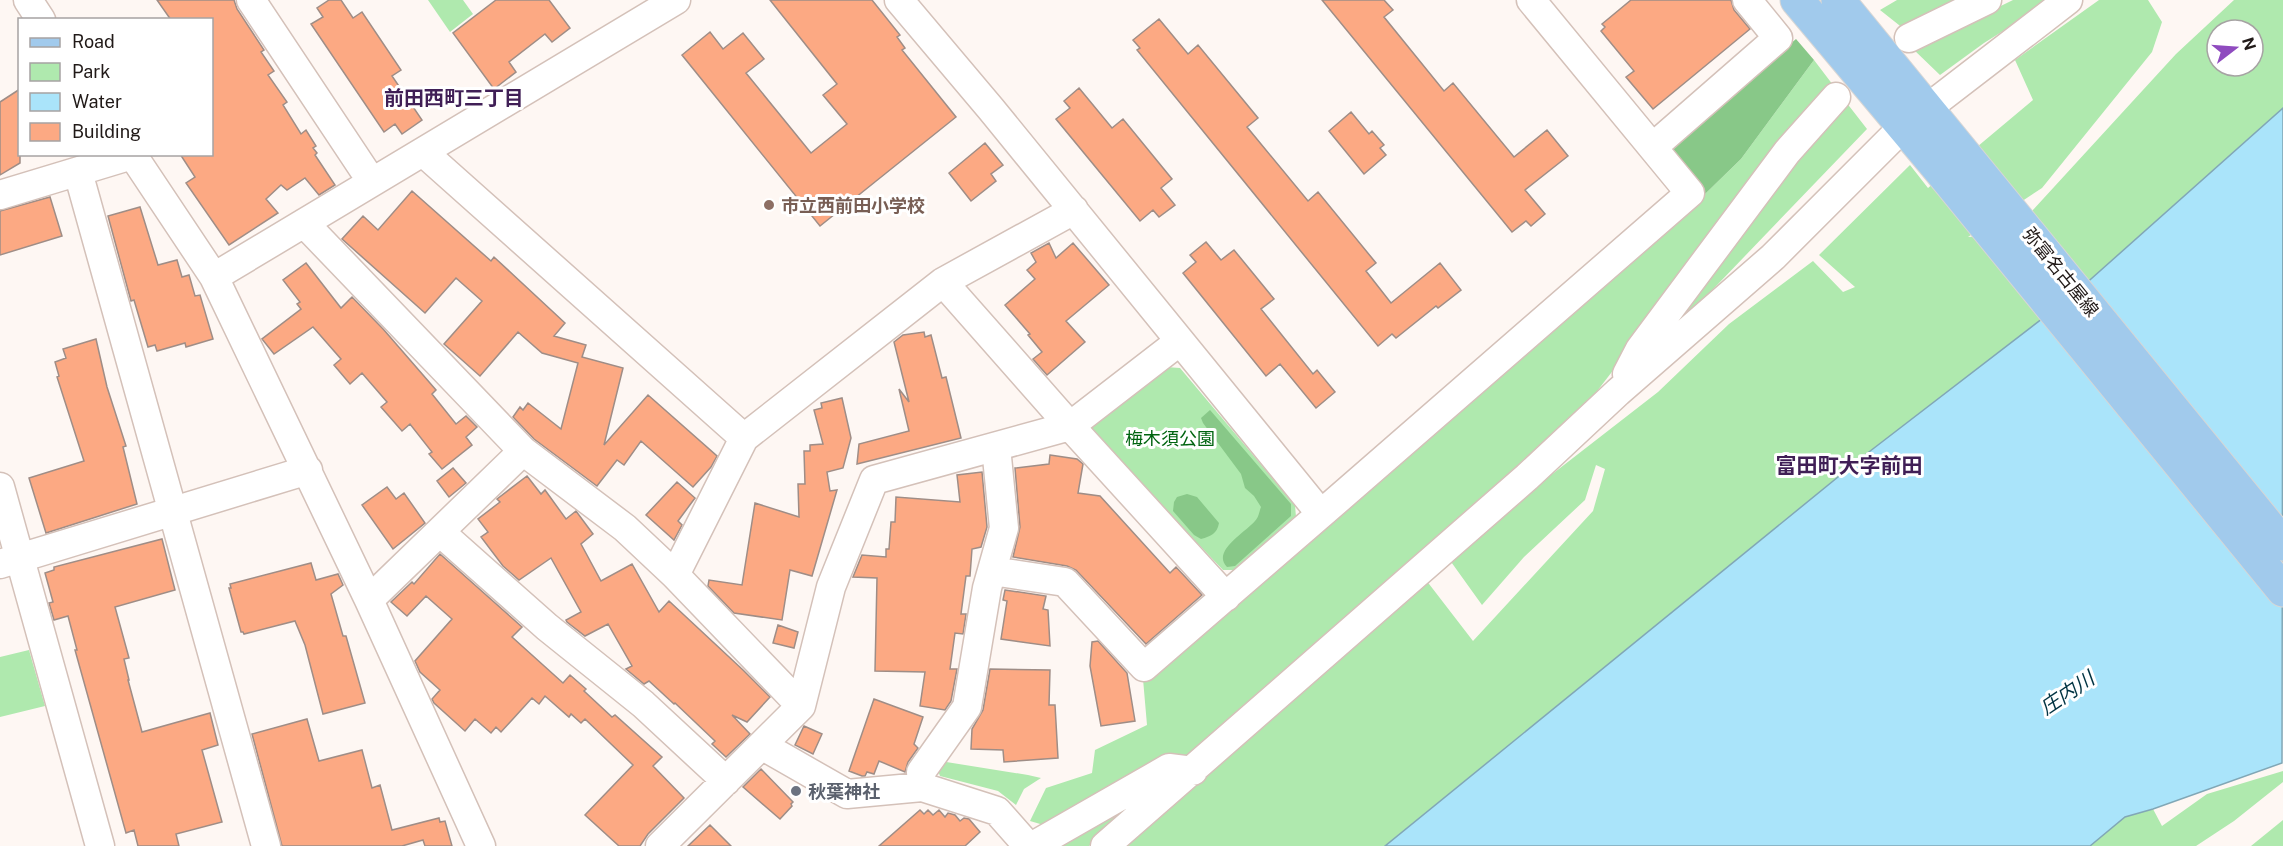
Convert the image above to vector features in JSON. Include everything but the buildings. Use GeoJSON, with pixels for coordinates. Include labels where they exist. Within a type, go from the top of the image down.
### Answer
{"type":"FeatureCollection","features":[{"type":"Feature","properties":{"kind":"main road","name":"弥富名古屋線"},"geometry":{"type":"LineString","coordinates":[[1797,0],[1915,118],[1948,133],[2283,544]]}},
{"type":"Feature","properties":{"kind":"main road","name":"弥富名古屋線"},"geometry":{"type":"LineString","coordinates":[[1839,0],[1915,118],[1938,169],[2283,590]]}},
{"type":"Feature","properties":{"kind":"street"},"geometry":{"type":"LineString","coordinates":[[28,0],[40,18]]}},
{"type":"Feature","properties":{"kind":"street"},"geometry":{"type":"LineString","coordinates":[[251,0],[372,182]]}},
{"type":"Feature","properties":{"kind":"street"},"geometry":{"type":"LineString","coordinates":[[214,277],[676,0]]}},
{"type":"Feature","properties":{"kind":"street"},"geometry":{"type":"LineString","coordinates":[[899,0],[1074,210],[1321,514]]}},
{"type":"Feature","properties":{"kind":"street"},"geometry":{"type":"LineString","coordinates":[[992,571],[1065,582],[1144,667],[1690,193],[1531,0]]}},
{"type":"Feature","properties":{"kind":"street"},"geometry":{"type":"LineString","coordinates":[[1653,147],[1778,38],[1748,0]]}},
{"type":"Feature","properties":{"kind":"street"},"geometry":{"type":"LineString","coordinates":[[1909,38],[1987,0]]}},
{"type":"Feature","properties":{"kind":"street"},"geometry":{"type":"LineString","coordinates":[[1106,846],[1773,257],[1915,118],[2068,0]]}},
{"type":"Feature","properties":{"kind":"street"},"geometry":{"type":"LineString","coordinates":[[1618,392],[1640,349],[1786,153],[1836,97]]}},
{"type":"Feature","properties":{"kind":"street"},"geometry":{"type":"LineString","coordinates":[[423,152],[744,438]]}},
{"type":"Feature","properties":{"kind":"street"},"geometry":{"type":"LineString","coordinates":[[0,195],[129,156]]}},
{"type":"Feature","properties":{"kind":"street"},"geometry":{"type":"LineString","coordinates":[[133,156],[214,277],[308,470],[481,846]]}},
{"type":"Feature","properties":{"kind":"street"},"geometry":{"type":"LineString","coordinates":[[78,172],[266,846]]}},
{"type":"Feature","properties":{"kind":"street"},"geometry":{"type":"LineString","coordinates":[[675,575],[744,438],[943,282],[1074,210]]}},
{"type":"Feature","properties":{"kind":"street"},"geometry":{"type":"LineString","coordinates":[[304,223],[523,452],[625,528],[675,575],[801,706]]}},
{"type":"Feature","properties":{"kind":"street"},"geometry":{"type":"LineString","coordinates":[[943,282],[1226,597]]}},
{"type":"Feature","properties":{"kind":"street"},"geometry":{"type":"LineString","coordinates":[[660,846],[801,706],[831,587],[874,480],[1070,426],[1180,340]]}},
{"type":"Feature","properties":{"kind":"street"},"geometry":{"type":"LineString","coordinates":[[922,787],[921,772],[967,707],[987,588],[1004,528],[996,447]]}},
{"type":"Feature","properties":{"kind":"street"},"geometry":{"type":"LineString","coordinates":[[369,600],[523,452]]}},
{"type":"Feature","properties":{"kind":"street"},"geometry":{"type":"LineString","coordinates":[[11,561],[308,470]]}},
{"type":"Feature","properties":{"kind":"street"},"geometry":{"type":"LineString","coordinates":[[0,487],[11,561],[100,846]]}},
{"type":"Feature","properties":{"kind":"street"},"geometry":{"type":"LineString","coordinates":[[440,532],[547,627],[643,704],[726,781]]}},
{"type":"Feature","properties":{"kind":"street"},"geometry":{"type":"LineString","coordinates":[[763,746],[847,794],[922,787],[997,811],[1031,846],[1169,768],[1193,771]]}},
{"type":"Feature","properties":{"kind":"green space"},"geometry":{"type":"Polygon","coordinates":[[[428,0],[463,0],[473,14],[450,32],[428,0]]]}},
{"type":"Feature","properties":{"kind":"green space"},"geometry":{"type":"Polygon","coordinates":[[[1897,0],[1961,0],[1904,29],[1880,10],[1897,0]]]}},
{"type":"Feature","properties":{"kind":"green space"},"geometry":{"type":"Polygon","coordinates":[[[2013,0],[2052,0],[1984,43],[1940,75],[1913,49],[2013,0]]]}},
{"type":"Feature","properties":{"kind":"green space"},"geometry":{"type":"Polygon","coordinates":[[[2099,0],[2148,0],[2162,22],[2152,52],[2042,188],[1968,237],[2011,234],[2176,54],[2205,27],[2205,78],[2265,78],[2265,18],[2215,18],[2234,0],[2283,0],[2283,108],[2073,295],[1865,455],[1385,846],[1115,846],[1426,580],[1473,641],[1593,511],[1605,469],[1596,465],[1585,500],[1524,557],[1482,605],[1449,559],[1515,503],[1658,392],[1729,324],[1813,261],[1843,292],[1855,287],[1819,255],[1910,165],[1928,188],[2033,100],[2015,60],[2099,0]]]}},
{"type":"Feature","properties":{"kind":"green space"},"geometry":{"type":"Polygon","coordinates":[[[1796,39],[1814,60],[1741,159],[1704,195],[1673,160],[1674,144],[1796,39]]]}},
{"type":"Feature","properties":{"kind":"green space"},"geometry":{"type":"Polygon","coordinates":[[[1814,60],[1833,85],[1591,399],[1210,743],[1047,826],[1030,821],[1046,788],[1092,773],[1095,750],[1147,725],[1143,679],[1704,195],[1741,159],[1814,60]]]}},
{"type":"Feature","properties":{"kind":"green space"},"geometry":{"type":"Polygon","coordinates":[[[1846,102],[1867,129],[1646,359],[1809,146],[1846,102]]]}},
{"type":"Feature","properties":{"kind":"green space","name":"梅木須公園"},"geometry":{"type":"Polygon","coordinates":[[[1166,367],[1180,368],[1295,505],[1296,517],[1236,570],[1223,570],[1092,433],[1093,420],[1166,367]]]}},
{"type":"Feature","properties":{"kind":"green space"},"geometry":{"type":"Polygon","coordinates":[[[1210,410],[1291,504],[1291,516],[1235,566],[1227,567],[1223,561],[1226,548],[1251,525],[1261,507],[1245,488],[1241,474],[1203,423],[1201,418],[1210,410]]]}},
{"type":"Feature","properties":{"kind":"green space"},"geometry":{"type":"Polygon","coordinates":[[[1187,494],[1197,497],[1219,523],[1217,530],[1211,536],[1201,539],[1194,535],[1173,511],[1177,497],[1187,494]]]}},
{"type":"Feature","properties":{"kind":"green space"},"geometry":{"type":"Polygon","coordinates":[[[29,650],[45,706],[0,717],[0,657],[29,650]]]}},
{"type":"Feature","properties":{"kind":"green space"},"geometry":{"type":"Polygon","coordinates":[[[940,761],[1041,778],[1024,789],[1016,805],[998,791],[940,776],[937,768],[940,761]]]}},
{"type":"Feature","properties":{"kind":"green space"},"geometry":{"type":"Polygon","coordinates":[[[2283,771],[2283,782],[2234,821],[2196,846],[2090,846],[2124,817],[2153,809],[2162,826],[2207,794],[2283,771]]]}},
{"type":"Feature","properties":{"kind":"green space"},"geometry":{"type":"Polygon","coordinates":[[[1167,778],[1089,846],[1044,846],[1167,778]]]}},
{"type":"Feature","properties":{"kind":"green space"},"geometry":{"type":"Polygon","coordinates":[[[2283,820],[2283,846],[2251,846],[2283,820]]]}},
{"type":"Feature","properties":{"kind":"water","name":"庄内川"},"geometry":{"type":"Polygon","coordinates":[[[2283,108],[2282,763],[2125,817],[2090,846],[1385,846],[1865,455],[2073,295],[2283,108]]]}},
{"type":"Feature","properties":{"kind":"place","name":"市立西前田小学校"},"geometry":{"type":"Point","coordinates":[769,205]}},
{"type":"Feature","properties":{"kind":"place","name":"秋葉神社"},"geometry":{"type":"Point","coordinates":[796,791]}},
{"type":"Feature","properties":{"kind":"district","name":"前田西町三丁目"},"geometry":{"type":"Point","coordinates":[454,98]}},
{"type":"Feature","properties":{"kind":"district","name":"富田町大字前田"},"geometry":{"type":"Point","coordinates":[1849,465]}}]}
